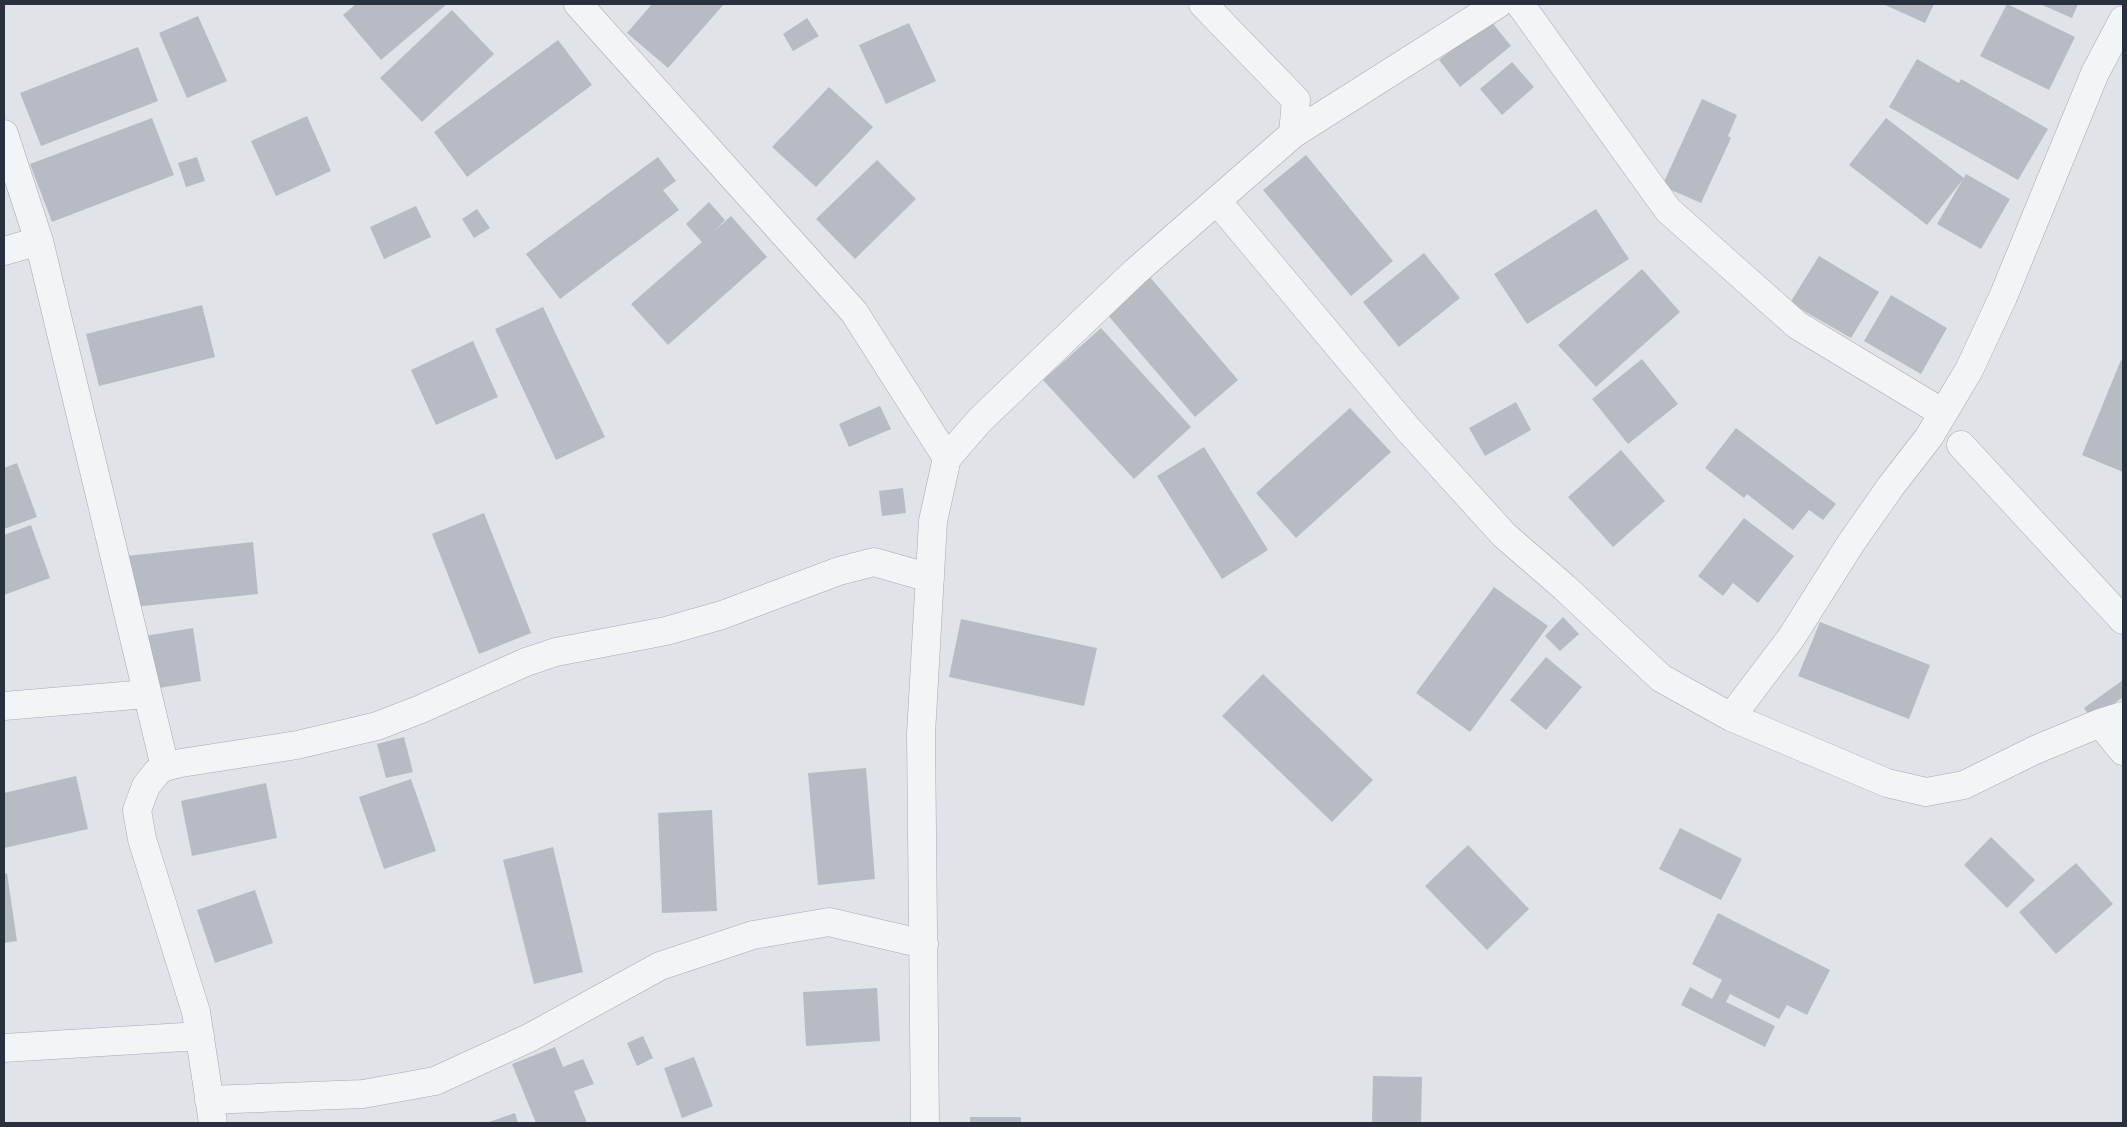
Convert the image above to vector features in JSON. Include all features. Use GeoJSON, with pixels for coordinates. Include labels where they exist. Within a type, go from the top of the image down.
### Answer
{"type":"FeatureCollection","features":[{"type":"Feature","properties":{"kind":"street"},"geometry":{"type":"LineString","coordinates":[[578,4],[854,312],[947,458]]}},
{"type":"Feature","properties":{"kind":"street"},"geometry":{"type":"LineString","coordinates":[[1203,4],[1296,100],[1293,134]]}},
{"type":"Feature","properties":{"kind":"street"},"geometry":{"type":"LineString","coordinates":[[925,1123],[921,734],[933,521],[947,458],[987,413],[1135,272],[1293,134],[1498,4]]}},
{"type":"Feature","properties":{"kind":"street"},"geometry":{"type":"LineString","coordinates":[[1520,4],[1668,210],[1797,325],[1943,413]]}},
{"type":"Feature","properties":{"kind":"street"},"geometry":{"type":"LineString","coordinates":[[1731,717],[1791,638],[1851,543],[1891,486],[1929,437],[1969,370],[2003,297],[2095,73],[2123,20]]}},
{"type":"Feature","properties":{"kind":"street"},"geometry":{"type":"LineString","coordinates":[[4,134],[39,241],[165,767]]}},
{"type":"Feature","properties":{"kind":"street"},"geometry":{"type":"LineString","coordinates":[[1218,201],[1407,428],[1504,535],[1564,587],[1661,678],[1731,717],[1887,783],[1926,792],[1964,785],[2035,750],[2112,719],[2123,750]]}},
{"type":"Feature","properties":{"kind":"street"},"geometry":{"type":"LineString","coordinates":[[4,251],[39,241]]}},
{"type":"Feature","properties":{"kind":"street"},"geometry":{"type":"LineString","coordinates":[[1961,445],[2123,620]]}},
{"type":"Feature","properties":{"kind":"street"},"geometry":{"type":"LineString","coordinates":[[924,944],[829,922],[753,935],[660,966],[530,1038],[434,1080],[363,1094],[211,1112],[196,1012],[142,839],[137,810],[146,786],[157,772],[165,767],[297,745],[377,726],[421,709],[526,662],[556,652],[666,631],[722,615],[839,571],[874,562],[930,578]]}},
{"type":"Feature","properties":{"kind":"street"},"geometry":{"type":"LineString","coordinates":[[4,706],[147,694]]}},
{"type":"Feature","properties":{"kind":"street"},"geometry":{"type":"LineString","coordinates":[[4,1048],[200,1036]]}},
{"type":"Feature","properties":{"kind":"building"},"geometry":{"type":"Polygon","coordinates":[[[356,4],[447,4],[381,60],[343,15],[356,4]]]}},
{"type":"Feature","properties":{"kind":"building"},"geometry":{"type":"Polygon","coordinates":[[[652,4],[724,4],[668,68],[627,33],[652,4]]]}},
{"type":"Feature","properties":{"kind":"building"},"geometry":{"type":"Polygon","coordinates":[[[1883,4],[1934,4],[1925,23],[1883,4]]]}},
{"type":"Feature","properties":{"kind":"building"},"geometry":{"type":"Polygon","coordinates":[[[2007,4],[2075,37],[2049,90],[1980,56],[2007,4]]]}},
{"type":"Feature","properties":{"kind":"building"},"geometry":{"type":"Polygon","coordinates":[[[2040,4],[2078,4],[2072,18],[2040,4]]]}},
{"type":"Feature","properties":{"kind":"building"},"geometry":{"type":"Polygon","coordinates":[[[452,10],[494,54],[422,122],[380,78],[452,10]]]}},
{"type":"Feature","properties":{"kind":"building"},"geometry":{"type":"Polygon","coordinates":[[[198,16],[227,81],[187,98],[159,33],[198,16]]]}},
{"type":"Feature","properties":{"kind":"building"},"geometry":{"type":"Polygon","coordinates":[[[807,18],[819,36],[793,51],[783,34],[807,18]]]}},
{"type":"Feature","properties":{"kind":"building"},"geometry":{"type":"Polygon","coordinates":[[[1490,20],[1511,46],[1460,87],[1439,60],[1490,20]]]}},
{"type":"Feature","properties":{"kind":"building"},"geometry":{"type":"Polygon","coordinates":[[[909,23],[936,81],[886,104],[859,45],[909,23]]]}},
{"type":"Feature","properties":{"kind":"building"},"geometry":{"type":"Polygon","coordinates":[[[558,40],[592,85],[467,177],[434,132],[558,40]]]}},
{"type":"Feature","properties":{"kind":"building"},"geometry":{"type":"Polygon","coordinates":[[[138,47],[158,101],[41,146],[20,93],[138,47]]]}},
{"type":"Feature","properties":{"kind":"building"},"geometry":{"type":"Polygon","coordinates":[[[1917,59],[1959,83],[1961,79],[2048,129],[2018,180],[1889,107],[1917,59]]]}},
{"type":"Feature","properties":{"kind":"building"},"geometry":{"type":"Polygon","coordinates":[[[1512,62],[1534,87],[1502,115],[1480,89],[1512,62]]]}},
{"type":"Feature","properties":{"kind":"building"},"geometry":{"type":"Polygon","coordinates":[[[829,87],[873,127],[816,187],[772,147],[829,87]]]}},
{"type":"Feature","properties":{"kind":"building"},"geometry":{"type":"Polygon","coordinates":[[[1702,99],[1737,115],[1728,136],[1731,138],[1701,203],[1662,186],[1702,99]]]}},
{"type":"Feature","properties":{"kind":"building"},"geometry":{"type":"Polygon","coordinates":[[[307,116],[331,171],[276,196],[251,141],[307,116]]]}},
{"type":"Feature","properties":{"kind":"building"},"geometry":{"type":"Polygon","coordinates":[[[152,118],[174,175],[52,222],[30,164],[152,118]]]}},
{"type":"Feature","properties":{"kind":"building"},"geometry":{"type":"Polygon","coordinates":[[[1886,118],[1964,178],[1927,225],[1849,165],[1886,118]]]}},
{"type":"Feature","properties":{"kind":"building"},"geometry":{"type":"Polygon","coordinates":[[[1306,155],[1393,261],[1351,296],[1263,190],[1306,155]]]}},
{"type":"Feature","properties":{"kind":"building"},"geometry":{"type":"Polygon","coordinates":[[[197,157],[205,181],[186,187],[178,163],[197,157]]]}},
{"type":"Feature","properties":{"kind":"building"},"geometry":{"type":"Polygon","coordinates":[[[658,157],[676,181],[663,190],[679,210],[560,299],[526,254],[658,157]]]}},
{"type":"Feature","properties":{"kind":"building"},"geometry":{"type":"Polygon","coordinates":[[[877,160],[916,199],[855,259],[816,219],[877,160]]]}},
{"type":"Feature","properties":{"kind":"building"},"geometry":{"type":"Polygon","coordinates":[[[1966,174],[2010,199],[1981,249],[1937,224],[1966,174]]]}},
{"type":"Feature","properties":{"kind":"building"},"geometry":{"type":"Polygon","coordinates":[[[709,202],[725,220],[713,232],[731,216],[767,257],[668,345],[631,304],[702,242],[686,224],[709,202]]]}},
{"type":"Feature","properties":{"kind":"building"},"geometry":{"type":"Polygon","coordinates":[[[416,206],[431,237],[384,259],[370,227],[416,206]]]}},
{"type":"Feature","properties":{"kind":"building"},"geometry":{"type":"Polygon","coordinates":[[[477,209],[490,228],[474,238],[462,219],[477,209]]]}},
{"type":"Feature","properties":{"kind":"building"},"geometry":{"type":"Polygon","coordinates":[[[1596,209],[1629,259],[1527,324],[1494,274],[1596,209]]]}},
{"type":"Feature","properties":{"kind":"building"},"geometry":{"type":"Polygon","coordinates":[[[1424,253],[1460,298],[1399,347],[1363,302],[1424,253]]]}},
{"type":"Feature","properties":{"kind":"building"},"geometry":{"type":"Polygon","coordinates":[[[1819,256],[1879,292],[1851,338],[1790,303],[1819,256]]]}},
{"type":"Feature","properties":{"kind":"building"},"geometry":{"type":"Polygon","coordinates":[[[1642,269],[1680,312],[1596,387],[1558,345],[1642,269]]]}},
{"type":"Feature","properties":{"kind":"building"},"geometry":{"type":"Polygon","coordinates":[[[1149,276],[1238,380],[1195,417],[1106,313],[1149,276]]]}},
{"type":"Feature","properties":{"kind":"building"},"geometry":{"type":"Polygon","coordinates":[[[1891,295],[1947,328],[1921,374],[1864,341],[1891,295]]]}},
{"type":"Feature","properties":{"kind":"building"},"geometry":{"type":"Polygon","coordinates":[[[202,305],[215,357],[99,386],[86,334],[202,305]]]}},
{"type":"Feature","properties":{"kind":"building"},"geometry":{"type":"Polygon","coordinates":[[[543,307],[605,437],[556,460],[495,329],[543,307]]]}},
{"type":"Feature","properties":{"kind":"building"},"geometry":{"type":"Polygon","coordinates":[[[1101,328],[1191,427],[1134,479],[1043,380],[1101,328]]]}},
{"type":"Feature","properties":{"kind":"building"},"geometry":{"type":"Polygon","coordinates":[[[473,341],[498,397],[436,425],[411,370],[473,341]]]}},
{"type":"Feature","properties":{"kind":"building"},"geometry":{"type":"Polygon","coordinates":[[[1642,359],[1678,404],[1628,444],[1592,399],[1642,359]]]}},
{"type":"Feature","properties":{"kind":"building"},"geometry":{"type":"Polygon","coordinates":[[[2121,360],[2123,361],[2123,472],[2082,455],[2121,360]]]}},
{"type":"Feature","properties":{"kind":"building"},"geometry":{"type":"Polygon","coordinates":[[[1516,402],[1531,430],[1485,456],[1469,428],[1516,402]]]}},
{"type":"Feature","properties":{"kind":"building"},"geometry":{"type":"Polygon","coordinates":[[[880,406],[891,429],[849,447],[839,424],[880,406]]]}},
{"type":"Feature","properties":{"kind":"building"},"geometry":{"type":"Polygon","coordinates":[[[1350,408],[1391,452],[1296,538],[1256,493],[1350,408]]]}},
{"type":"Feature","properties":{"kind":"building"},"geometry":{"type":"Polygon","coordinates":[[[1736,428],[1836,504],[1823,520],[1809,510],[1793,530],[1747,494],[1744,498],[1705,468],[1736,428]]]}},
{"type":"Feature","properties":{"kind":"building"},"geometry":{"type":"Polygon","coordinates":[[[1204,447],[1268,550],[1222,579],[1157,476],[1204,447]]]}},
{"type":"Feature","properties":{"kind":"building"},"geometry":{"type":"Polygon","coordinates":[[[1621,450],[1665,501],[1613,547],[1568,497],[1621,450]]]}},
{"type":"Feature","properties":{"kind":"building"},"geometry":{"type":"Polygon","coordinates":[[[17,463],[37,517],[4,529],[4,468],[17,463]]]}},
{"type":"Feature","properties":{"kind":"building"},"geometry":{"type":"Polygon","coordinates":[[[903,488],[906,513],[882,516],[879,491],[903,488]]]}},
{"type":"Feature","properties":{"kind":"building"},"geometry":{"type":"Polygon","coordinates":[[[484,513],[531,633],[479,654],[432,534],[484,513]]]}},
{"type":"Feature","properties":{"kind":"building"},"geometry":{"type":"Polygon","coordinates":[[[1744,518],[1794,556],[1758,603],[1733,583],[1723,596],[1698,576],[1744,518]]]}},
{"type":"Feature","properties":{"kind":"building"},"geometry":{"type":"Polygon","coordinates":[[[31,525],[50,578],[4,595],[4,535],[31,525]]]}},
{"type":"Feature","properties":{"kind":"building"},"geometry":{"type":"Polygon","coordinates":[[[253,542],[258,594],[133,607],[127,556],[253,542]]]}},
{"type":"Feature","properties":{"kind":"building"},"geometry":{"type":"Polygon","coordinates":[[[1494,587],[1548,626],[1470,732],[1416,693],[1494,587]]]}},
{"type":"Feature","properties":{"kind":"building"},"geometry":{"type":"Polygon","coordinates":[[[1563,617],[1579,634],[1560,651],[1545,636],[1563,617]]]}},
{"type":"Feature","properties":{"kind":"building"},"geometry":{"type":"Polygon","coordinates":[[[961,619],[1097,648],[1084,706],[949,677],[961,619]]]}},
{"type":"Feature","properties":{"kind":"building"},"geometry":{"type":"Polygon","coordinates":[[[1820,622],[1930,665],[1909,719],[1798,676],[1820,622]]]}},
{"type":"Feature","properties":{"kind":"building"},"geometry":{"type":"Polygon","coordinates":[[[193,628],[201,681],[153,689],[145,636],[193,628]]]}},
{"type":"Feature","properties":{"kind":"building"},"geometry":{"type":"Polygon","coordinates":[[[1546,657],[1582,687],[1546,730],[1510,700],[1546,657]]]}},
{"type":"Feature","properties":{"kind":"building"},"geometry":{"type":"Polygon","coordinates":[[[1263,674],[1373,780],[1332,822],[1222,716],[1263,674]]]}},
{"type":"Feature","properties":{"kind":"building"},"geometry":{"type":"Polygon","coordinates":[[[2123,680],[2123,697],[2092,720],[2084,708],[2123,680]]]}},
{"type":"Feature","properties":{"kind":"building"},"geometry":{"type":"Polygon","coordinates":[[[404,737],[413,772],[386,778],[377,744],[404,737]]]}},
{"type":"Feature","properties":{"kind":"building"},"geometry":{"type":"Polygon","coordinates":[[[866,768],[875,879],[818,885],[808,773],[866,768]]]}},
{"type":"Feature","properties":{"kind":"building"},"geometry":{"type":"Polygon","coordinates":[[[76,776],[88,829],[4,848],[4,793],[76,776]]]}},
{"type":"Feature","properties":{"kind":"building"},"geometry":{"type":"Polygon","coordinates":[[[411,779],[436,851],[384,869],[359,797],[411,779]]]}},
{"type":"Feature","properties":{"kind":"building"},"geometry":{"type":"Polygon","coordinates":[[[266,783],[277,838],[192,856],[181,801],[266,783]]]}},
{"type":"Feature","properties":{"kind":"building"},"geometry":{"type":"Polygon","coordinates":[[[712,810],[717,911],[662,913],[658,813],[712,810]]]}},
{"type":"Feature","properties":{"kind":"building"},"geometry":{"type":"Polygon","coordinates":[[[1680,828],[1742,859],[1721,900],[1659,869],[1680,828]]]}},
{"type":"Feature","properties":{"kind":"building"},"geometry":{"type":"Polygon","coordinates":[[[1991,837],[2035,880],[2007,908],[1964,865],[1991,837]]]}},
{"type":"Feature","properties":{"kind":"building"},"geometry":{"type":"Polygon","coordinates":[[[1468,845],[1529,909],[1487,950],[1425,886],[1468,845]]]}},
{"type":"Feature","properties":{"kind":"building"},"geometry":{"type":"Polygon","coordinates":[[[553,847],[583,972],[534,984],[503,860],[553,847]]]}},
{"type":"Feature","properties":{"kind":"building"},"geometry":{"type":"Polygon","coordinates":[[[2076,863],[2113,904],[2056,954],[2019,912],[2076,863]]]}},
{"type":"Feature","properties":{"kind":"building"},"geometry":{"type":"Polygon","coordinates":[[[7,873],[17,941],[4,943],[4,874],[7,873]]]}},
{"type":"Feature","properties":{"kind":"building"},"geometry":{"type":"Polygon","coordinates":[[[255,890],[273,943],[215,963],[197,910],[255,890]]]}},
{"type":"Feature","properties":{"kind":"building"},"geometry":{"type":"Polygon","coordinates":[[[1718,913],[1830,970],[1807,1015],[1787,1005],[1779,1019],[1730,994],[1726,1002],[1775,1026],[1765,1047],[1681,1005],[1690,987],[1712,999],[1722,980],[1692,964],[1718,913]]]}},
{"type":"Feature","properties":{"kind":"building"},"geometry":{"type":"Polygon","coordinates":[[[877,988],[880,1041],[806,1046],[803,992],[877,988]]]}},
{"type":"Feature","properties":{"kind":"building"},"geometry":{"type":"Polygon","coordinates":[[[643,1036],[653,1058],[637,1066],[627,1043],[643,1036]]]}},
{"type":"Feature","properties":{"kind":"building"},"geometry":{"type":"Polygon","coordinates":[[[555,1047],[563,1067],[583,1059],[594,1084],[574,1091],[587,1123],[536,1123],[512,1064],[555,1047]]]}},
{"type":"Feature","properties":{"kind":"building"},"geometry":{"type":"Polygon","coordinates":[[[694,1057],[713,1106],[682,1118],[664,1068],[694,1057]]]}},
{"type":"Feature","properties":{"kind":"building"},"geometry":{"type":"Polygon","coordinates":[[[1373,1076],[1422,1077],[1421,1123],[1372,1123],[1373,1076]]]}},
{"type":"Feature","properties":{"kind":"building"},"geometry":{"type":"Polygon","coordinates":[[[515,1113],[518,1123],[486,1123],[515,1113]]]}},
{"type":"Feature","properties":{"kind":"building"},"geometry":{"type":"Polygon","coordinates":[[[970,1117],[1021,1117],[1021,1123],[970,1123],[970,1117]]]}}]}
